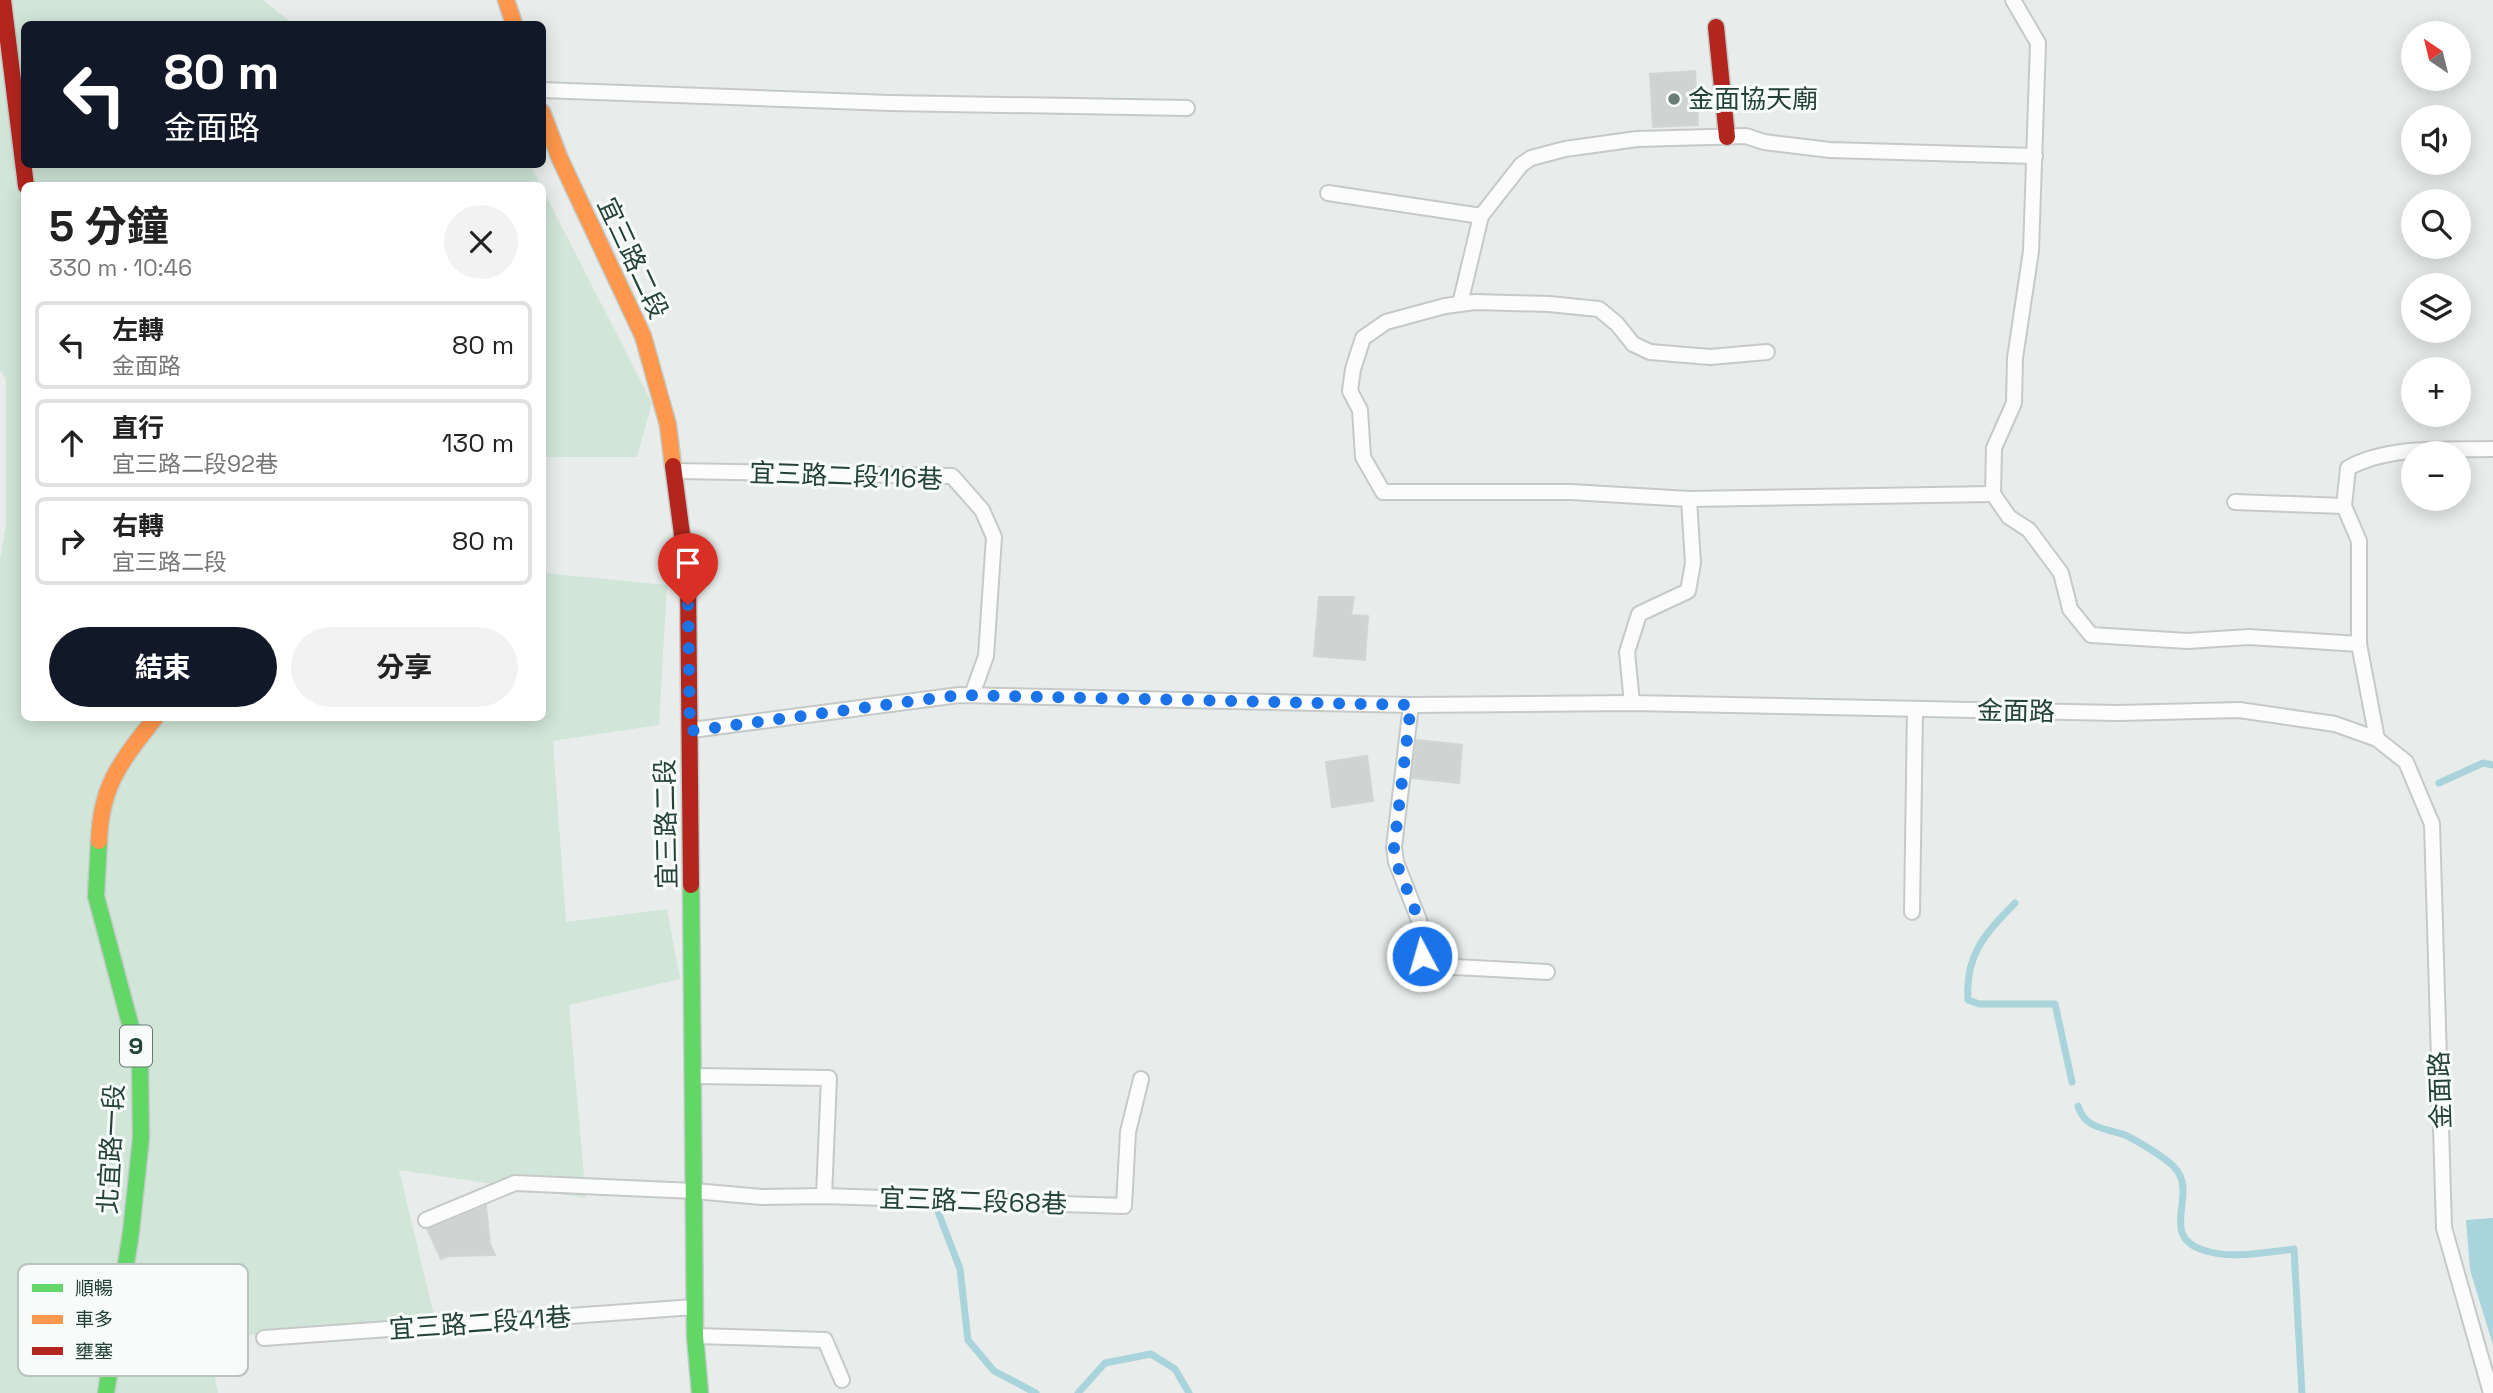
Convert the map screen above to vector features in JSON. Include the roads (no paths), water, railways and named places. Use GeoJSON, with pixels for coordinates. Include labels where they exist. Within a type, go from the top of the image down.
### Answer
{"type":"FeatureCollection","features":[{"type":"Feature","properties":{"kind":"street"},"geometry":{"type":"LineString","coordinates":[[3,0],[21,146]]}},
{"type":"Feature","properties":{"kind":"street"},"geometry":{"type":"LineString","coordinates":[[506,0],[512,21]]}},
{"type":"Feature","properties":{"kind":"street"},"geometry":{"type":"LineString","coordinates":[[1716,27],[1727,137]]}},
{"type":"Feature","properties":{"kind":"street","name":"宜三路二段"},"geometry":{"type":"LineString","coordinates":[[546,122],[560,159],[643,336],[668,425],[675,471],[688,580],[695,1336],[700,1393]]}},
{"type":"Feature","properties":{"kind":"street","name":"北宜路一段"},"geometry":{"type":"LineString","coordinates":[[126,1264],[141,1138],[140,1061],[96,896],[100,811],[116,768],[154,721]]}},
{"type":"Feature","properties":{"kind":"lane"},"geometry":{"type":"LineString","coordinates":[[2013,0],[2038,43],[2035,156],[2031,251],[2015,358],[2014,403],[1994,448],[1993,494],[2009,517],[2029,530],[2061,573],[2070,609],[2091,635],[2187,641],[2249,637],[2359,644]]}},
{"type":"Feature","properties":{"kind":"lane"},"geometry":{"type":"LineString","coordinates":[[546,90],[890,103],[1187,108]]}},
{"type":"Feature","properties":{"kind":"lane"},"geometry":{"type":"LineString","coordinates":[[1460,304],[1481,216],[1521,165],[1531,158],[1565,149],[1620,140],[1746,136],[1763,142],[1830,150],[2035,156]]}},
{"type":"Feature","properties":{"kind":"lane"},"geometry":{"type":"LineString","coordinates":[[1328,193],[1481,216]]}},
{"type":"Feature","properties":{"kind":"lane"},"geometry":{"type":"LineString","coordinates":[[1767,352],[1710,357],[1650,352],[1633,344],[1617,324],[1599,309],[1549,304],[1460,304],[1386,322],[1363,338],[1353,369],[1350,391],[1360,410],[1363,457],[1383,492],[1571,492],[1689,499],[1993,494]]}},
{"type":"Feature","properties":{"kind":"lane"},"geometry":{"type":"LineString","coordinates":[[2377,739],[2359,644],[2359,541],[2344,506],[2347,468],[2363,459],[2417,451],[2493,449]]}},
{"type":"Feature","properties":{"kind":"lane","name":"宜三路二段116巷"},"geometry":{"type":"LineString","coordinates":[[675,471],[952,476],[982,510],[994,537],[986,656],[972,695]]}},
{"type":"Feature","properties":{"kind":"lane"},"geometry":{"type":"LineString","coordinates":[[1632,703],[1628,652],[1639,614],[1688,591],[1693,563],[1689,499]]}},
{"type":"Feature","properties":{"kind":"lane"},"geometry":{"type":"LineString","coordinates":[[2235,502],[2344,506]]}},
{"type":"Feature","properties":{"kind":"lane","name":"金面路"},"geometry":{"type":"LineString","coordinates":[[690,731],[972,695],[1411,705],[1632,703],[2118,713],[2239,710],[2335,724],[2377,739],[2406,762],[2432,824],[2444,1228],[2491,1393]]}},
{"type":"Feature","properties":{"kind":"lane"},"geometry":{"type":"LineString","coordinates":[[1411,705],[1394,848],[1396,862],[1419,920],[1422,956],[1455,967],[1547,972]]}},
{"type":"Feature","properties":{"kind":"lane"},"geometry":{"type":"LineString","coordinates":[[1912,912],[1915,709]]}},
{"type":"Feature","properties":{"kind":"lane"},"geometry":{"type":"LineString","coordinates":[[694,1076],[829,1078],[824,1196]]}},
{"type":"Feature","properties":{"kind":"lane","name":"宜三路二段68巷"},"geometry":{"type":"LineString","coordinates":[[426,1220],[515,1182],[694,1191],[762,1198],[824,1196],[1124,1206],[1128,1132],[1141,1079]]}},
{"type":"Feature","properties":{"kind":"lane","name":"宜三路二段41巷"},"geometry":{"type":"LineString","coordinates":[[264,1338],[695,1307]]}},
{"type":"Feature","properties":{"kind":"lane"},"geometry":{"type":"LineString","coordinates":[[695,1336],[825,1340],[842,1380]]}},
{"type":"Feature","properties":{"kind":"water"},"geometry":{"type":"Polygon","coordinates":[[[2493,1218],[2493,1345],[2470,1270],[2466,1220],[2493,1218]]]}},
{"type":"Feature","properties":{"kind":"waterway"},"geometry":{"type":"LineString","coordinates":[[2439,783],[2483,763],[2493,765]]}},
{"type":"Feature","properties":{"kind":"waterway"},"geometry":{"type":"LineString","coordinates":[[2015,903],[1979,946],[1970,970],[1968,1000],[1979,1004],[2055,1004],[2072,1082]]}},
{"type":"Feature","properties":{"kind":"waterway"},"geometry":{"type":"LineString","coordinates":[[2078,1106],[2081,1114],[2091,1123],[2130,1137],[2174,1167],[2181,1177],[2183,1189],[2180,1224],[2190,1243],[2203,1250],[2225,1254],[2294,1249],[2302,1393]]}},
{"type":"Feature","properties":{"kind":"waterway"},"geometry":{"type":"LineString","coordinates":[[937,1209],[960,1269],[968,1340],[994,1371],[1036,1393]]}},
{"type":"Feature","properties":{"kind":"waterway"},"geometry":{"type":"LineString","coordinates":[[1078,1393],[1105,1363],[1151,1354],[1175,1369],[1189,1393]]}},
{"type":"Feature","properties":{"kind":"place","name":"金面協天廟"},"geometry":{"type":"Point","coordinates":[1674,99]}}]}
